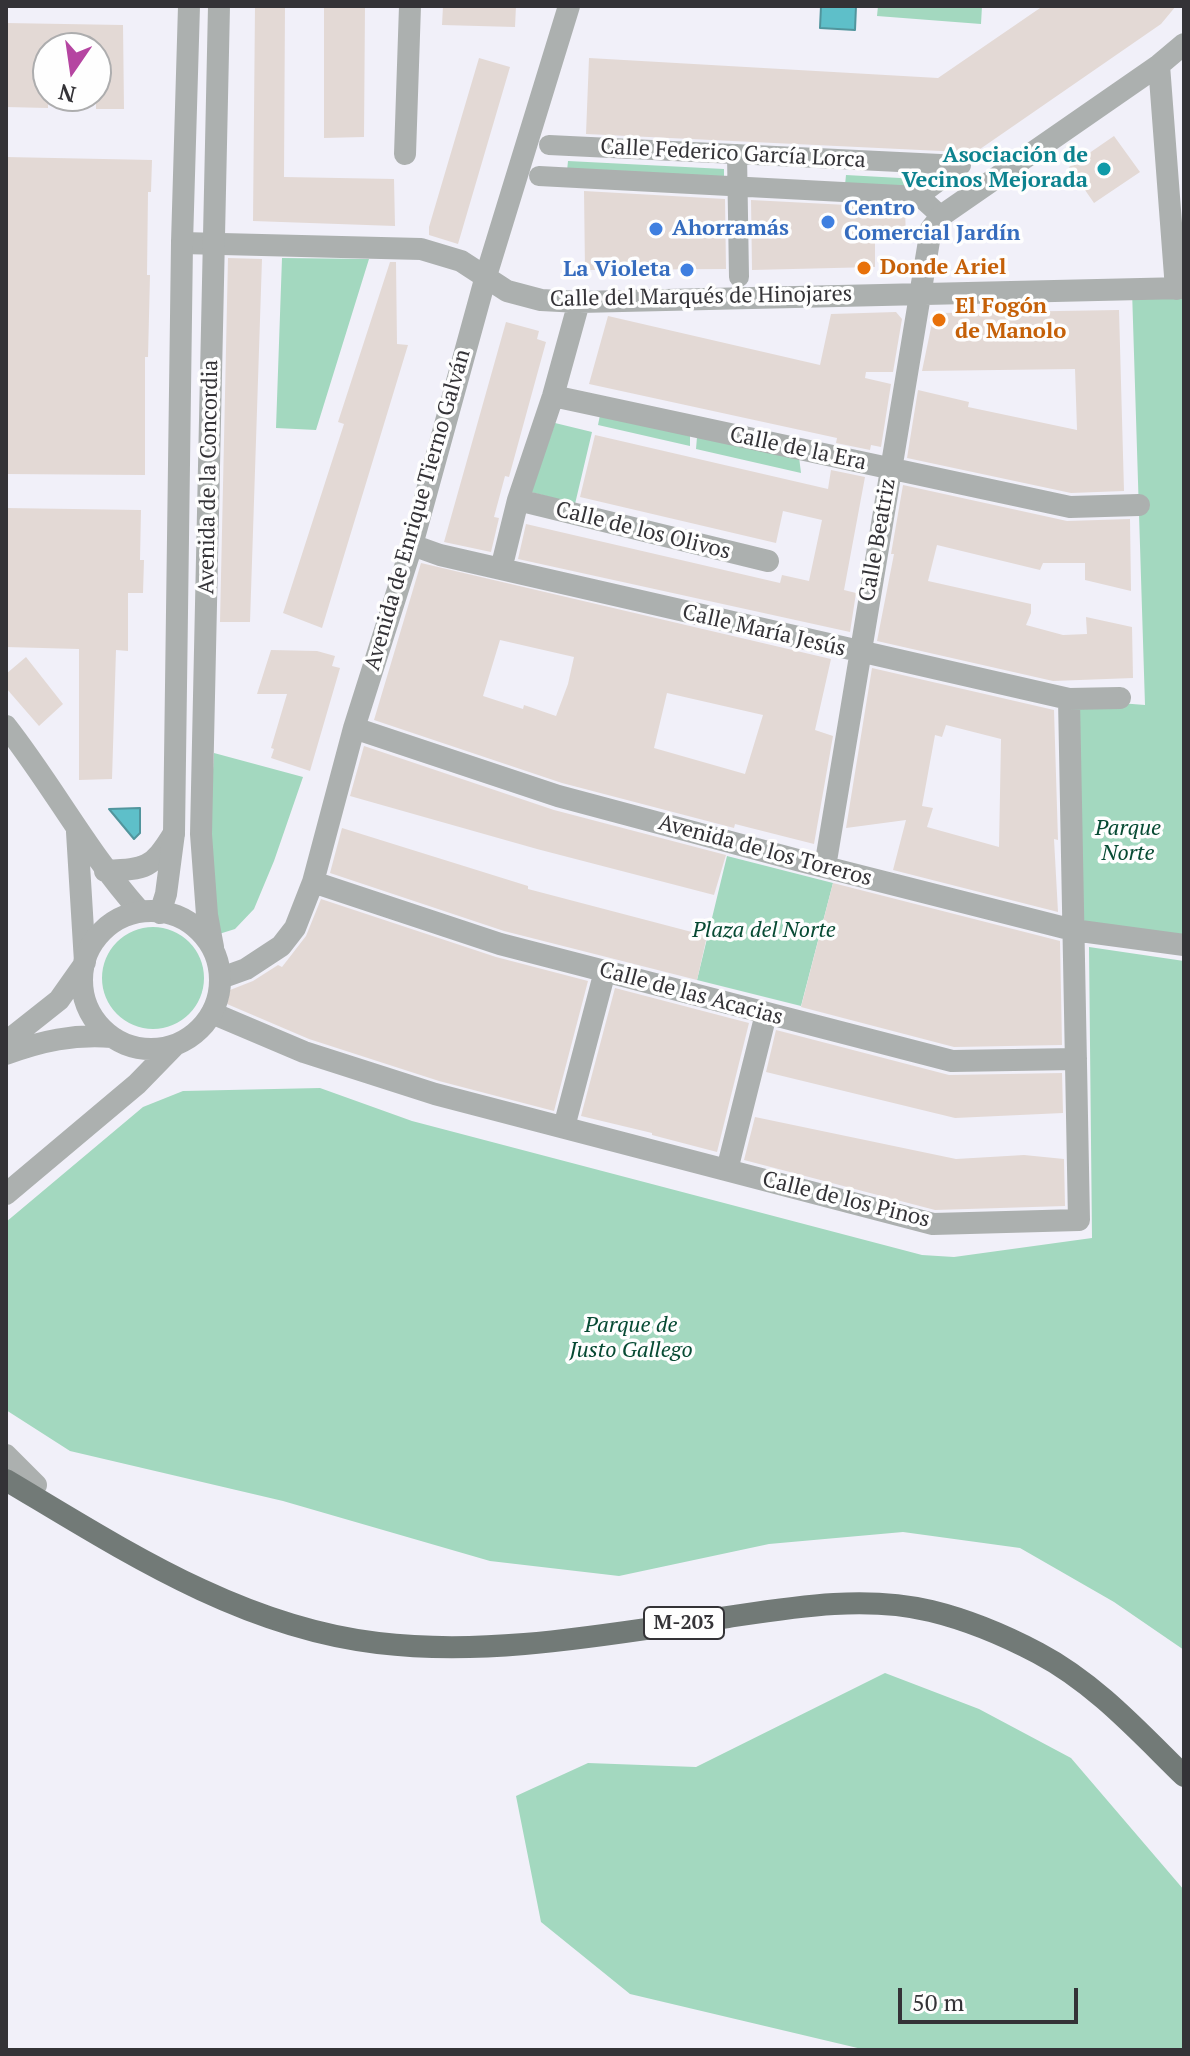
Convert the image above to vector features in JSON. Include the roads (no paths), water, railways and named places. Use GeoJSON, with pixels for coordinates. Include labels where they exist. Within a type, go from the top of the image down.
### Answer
{"type":"FeatureCollection","features":[{"type":"Feature","properties":{"kind":"main road","name":"M-203"},"geometry":{"type":"LineString","coordinates":[[6,1464],[144,1563]]}},
{"type":"Feature","properties":{"kind":"main road","name":"M-203"},"geometry":{"type":"LineString","coordinates":[[6,1480],[144,1563],[238,1608],[315,1631],[377,1643],[457,1647],[568,1639],[814,1605],[884,1605],[929,1610],[973,1623],[1040,1654],[1109,1703],[1184,1776]]}},
{"type":"Feature","properties":{"kind":"street","name":"Avenida de la Concordia"},"geometry":{"type":"LineString","coordinates":[[149,912],[166,894],[174,833],[182,243],[189,6]]}},
{"type":"Feature","properties":{"kind":"street","name":"Avenida de la Concordia"},"geometry":{"type":"LineString","coordinates":[[213,947],[207,915],[201,834],[219,6]]}},
{"type":"Feature","properties":{"kind":"street"},"geometry":{"type":"LineString","coordinates":[[405,154],[410,6]]}},
{"type":"Feature","properties":{"kind":"street","name":"Avenida de Enrique Tierno Galván"},"geometry":{"type":"LineString","coordinates":[[221,978],[246,969],[281,946],[295,928],[313,882],[354,728],[412,545],[486,276],[569,6]]}},
{"type":"Feature","properties":{"kind":"street"},"geometry":{"type":"LineString","coordinates":[[539,176],[919,196],[941,216],[1159,65],[1184,44]]}},
{"type":"Feature","properties":{"kind":"street"},"geometry":{"type":"LineString","coordinates":[[1159,65],[1174,142],[1180,288]]}},
{"type":"Feature","properties":{"kind":"street","name":"Calle Federico García Lorca"},"geometry":{"type":"LineString","coordinates":[[549,145],[961,165],[919,196]]}},
{"type":"Feature","properties":{"kind":"street"},"geometry":{"type":"LineString","coordinates":[[737,154],[739,277]]}},
{"type":"Feature","properties":{"kind":"street","name":"Calle Beatriz"},"geometry":{"type":"LineString","coordinates":[[825,867],[926,243],[931,229],[941,216]]}},
{"type":"Feature","properties":{"kind":"street","name":"Calle del Marqués de Hinojares"},"geometry":{"type":"LineString","coordinates":[[182,243],[421,249],[461,261],[507,291],[541,300],[579,302],[1180,288]]}},
{"type":"Feature","properties":{"kind":"street"},"geometry":{"type":"LineString","coordinates":[[501,569],[518,500],[553,396],[579,302]]}},
{"type":"Feature","properties":{"kind":"street","name":"Calle de la Era"},"geometry":{"type":"LineString","coordinates":[[553,396],[1070,507],[1139,505]]}},
{"type":"Feature","properties":{"kind":"street","name":"Calle de los Olivos"},"geometry":{"type":"LineString","coordinates":[[518,500],[768,561]]}},
{"type":"Feature","properties":{"kind":"street","name":"Calle María Jesús"},"geometry":{"type":"LineString","coordinates":[[412,545],[440,555],[1069,699],[1120,698]]}},
{"type":"Feature","properties":{"kind":"street","name":"Calle de los Pinos"},"geometry":{"type":"LineString","coordinates":[[212,1013],[304,1052],[435,1094],[933,1224],[1079,1220],[1069,699]]}},
{"type":"Feature","properties":{"kind":"street"},"geometry":{"type":"LineString","coordinates":[[6,726],[55,792],[77,832],[105,871],[149,912]]}},
{"type":"Feature","properties":{"kind":"street","name":"Avenida de los Toreros"},"geometry":{"type":"LineString","coordinates":[[354,728],[558,796],[825,867],[1073,930],[1184,945]]}},
{"type":"Feature","properties":{"kind":"street"},"geometry":{"type":"LineString","coordinates":[[77,832],[83,994],[94,1019],[112,1037]]}},
{"type":"Feature","properties":{"kind":"street"},"geometry":{"type":"LineString","coordinates":[[105,871],[147,866],[159,858],[174,833]]}},
{"type":"Feature","properties":{"kind":"street","name":"Calle de las Acacias"},"geometry":{"type":"LineString","coordinates":[[313,882],[500,944],[952,1061],[1076,1059]]}},
{"type":"Feature","properties":{"kind":"street"},"geometry":{"type":"LineString","coordinates":[[6,1042],[59,1000],[84,964],[98,935],[149,912],[179,916],[196,926],[213,947],[221,978],[212,1013],[192,1036],[174,1046],[137,1084],[6,1194]]}},
{"type":"Feature","properties":{"kind":"street"},"geometry":{"type":"LineString","coordinates":[[564,1127],[605,971]]}},
{"type":"Feature","properties":{"kind":"street"},"geometry":{"type":"LineString","coordinates":[[727,1170],[766,1014]]}},
{"type":"Feature","properties":{"kind":"street"},"geometry":{"type":"LineString","coordinates":[[6,1054],[46,1040],[87,1035],[112,1037],[138,1048],[174,1046]]}},
{"type":"Feature","properties":{"kind":"street"},"geometry":{"type":"LineString","coordinates":[[6,1455],[36,1485]]}},
{"type":"Feature","properties":{"kind":"water"},"geometry":{"type":"Polygon","coordinates":[[[821,6],[856,6],[855,30],[820,28],[821,6]]]}},
{"type":"Feature","properties":{"kind":"water"},"geometry":{"type":"Polygon","coordinates":[[[140,808],[140,833],[134,839],[109,809],[140,808]]]}},
{"type":"Feature","properties":{"kind":"place","name":"Asociación de Vecinos Mejorada"},"geometry":{"type":"Point","coordinates":[1104,169]}},
{"type":"Feature","properties":{"kind":"place","name":"Centro Comercial Jardín"},"geometry":{"type":"Point","coordinates":[828,222]}},
{"type":"Feature","properties":{"kind":"place","name":"Ahorramás"},"geometry":{"type":"Point","coordinates":[656,229]}},
{"type":"Feature","properties":{"kind":"place","name":"Donde Ariel"},"geometry":{"type":"Point","coordinates":[864,268]}},
{"type":"Feature","properties":{"kind":"place","name":"La Violeta"},"geometry":{"type":"Point","coordinates":[687,270]}},
{"type":"Feature","properties":{"kind":"place","name":"El Fogón de Manolo"},"geometry":{"type":"Point","coordinates":[939,320]}},
{"type":"Feature","properties":{"kind":"park label","name":"Parque Norte"},"geometry":{"type":"Point","coordinates":[1128,842]}},
{"type":"Feature","properties":{"kind":"park label","name":"Plaza del Norte"},"geometry":{"type":"Point","coordinates":[764,931]}},
{"type":"Feature","properties":{"kind":"park label","name":"Parque de Justo Gallego"},"geometry":{"type":"Point","coordinates":[631,1338]}}]}
